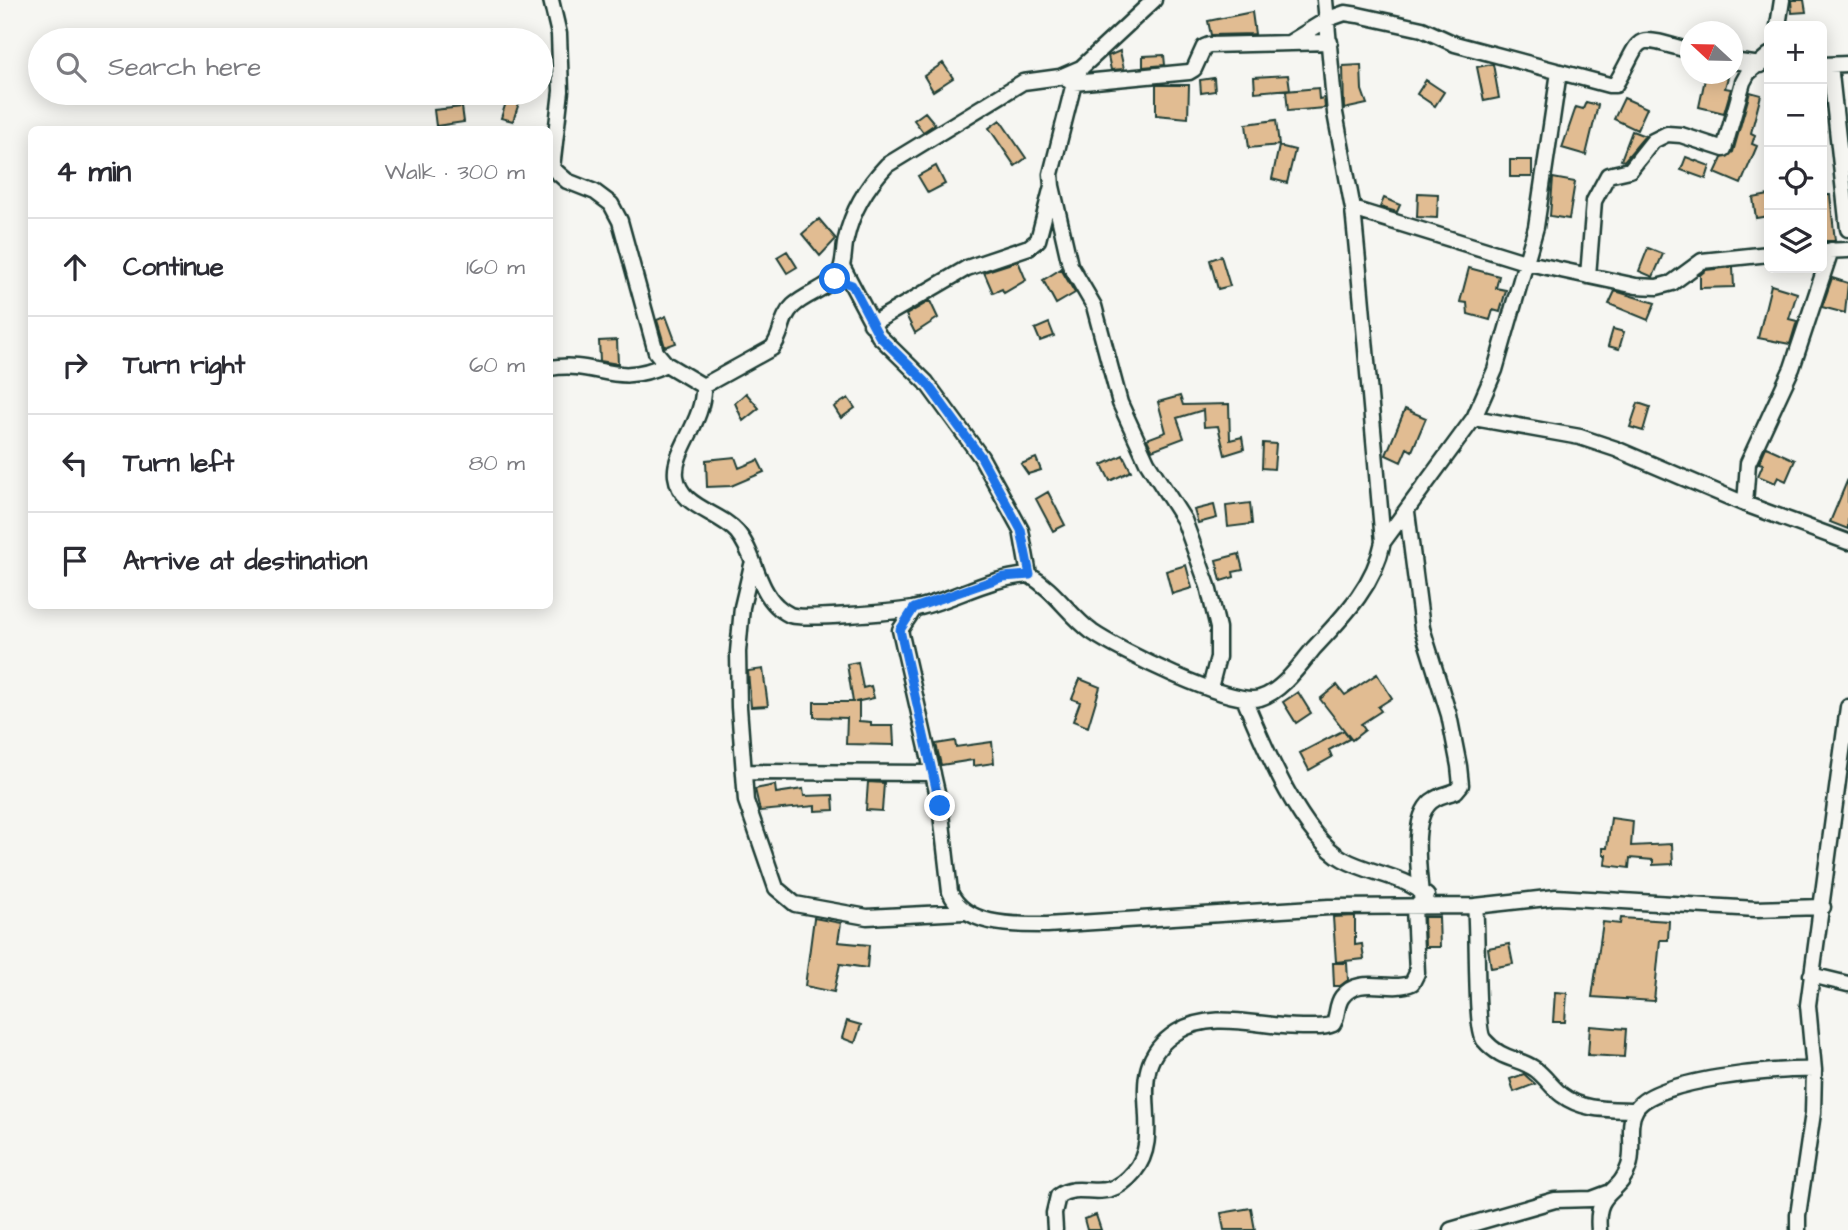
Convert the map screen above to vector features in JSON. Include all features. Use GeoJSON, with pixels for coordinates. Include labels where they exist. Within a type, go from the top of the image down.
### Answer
{"type":"FeatureCollection","features":[{"type":"Feature","properties":{"kind":"street"},"geometry":{"type":"LineString","coordinates":[[551,0],[559,34],[561,90],[553,159]]}},
{"type":"Feature","properties":{"kind":"street"},"geometry":{"type":"LineString","coordinates":[[1154,0],[1082,68],[1074,83],[1051,174],[1070,265],[1094,306],[1120,403],[1147,462],[1184,520],[1208,586],[1218,628],[1218,657],[1210,688]]}},
{"type":"Feature","properties":{"kind":"street"},"geometry":{"type":"LineString","coordinates":[[839,272],[852,285],[872,324],[892,351],[939,397],[981,457],[1021,530],[1030,575],[1060,598],[1091,631],[1120,650],[1245,701],[1272,692],[1349,610],[1372,577],[1382,542],[1353,209],[1335,113],[1325,0]]}},
{"type":"Feature","properties":{"kind":"street"},"geometry":{"type":"LineString","coordinates":[[1779,21],[1782,0]]}},
{"type":"Feature","properties":{"kind":"street"},"geometry":{"type":"LineString","coordinates":[[1289,43],[1328,19],[1345,13],[1395,22],[1455,44],[1602,84],[1615,85],[1634,44],[1651,39],[1680,48]]}},
{"type":"Feature","properties":{"kind":"street"},"geometry":{"type":"LineString","coordinates":[[1060,77],[1074,83],[1189,72],[1198,63],[1204,47],[1209,45],[1330,42]]}},
{"type":"Feature","properties":{"kind":"street"},"geometry":{"type":"LineString","coordinates":[[1743,62],[1762,65]]}},
{"type":"Feature","properties":{"kind":"street"},"geometry":{"type":"LineString","coordinates":[[1827,65],[1848,64]]}},
{"type":"Feature","properties":{"kind":"street"},"geometry":{"type":"LineString","coordinates":[[1588,276],[1594,201],[1608,175],[1630,170],[1653,141],[1667,134],[1681,135],[1724,149],[1743,82],[1762,65]]}},
{"type":"Feature","properties":{"kind":"street"},"geometry":{"type":"LineString","coordinates":[[703,386],[772,348],[778,341],[782,321],[793,306],[839,272],[855,213],[874,178],[887,165],[1023,82],[1060,77],[1082,68]]}},
{"type":"Feature","properties":{"kind":"street"},"geometry":{"type":"LineString","coordinates":[[1382,542],[1407,512],[1474,418],[1495,370],[1528,263],[1541,199],[1559,72]]}},
{"type":"Feature","properties":{"kind":"street"},"geometry":{"type":"LineString","coordinates":[[1827,72],[1848,229]]}},
{"type":"Feature","properties":{"kind":"street"},"geometry":{"type":"LineString","coordinates":[[553,169],[567,181],[595,191],[611,204],[620,221],[656,352],[666,364],[703,386]]}},
{"type":"Feature","properties":{"kind":"street"},"geometry":{"type":"LineString","coordinates":[[872,324],[967,268],[1029,247],[1038,240],[1052,186]]}},
{"type":"Feature","properties":{"kind":"street"},"geometry":{"type":"LineString","coordinates":[[1353,209],[1528,263],[1657,288],[1672,283],[1702,261],[1764,255]]}},
{"type":"Feature","properties":{"kind":"street"},"geometry":{"type":"LineString","coordinates":[[1827,250],[1848,250]]}},
{"type":"Feature","properties":{"kind":"street"},"geometry":{"type":"LineString","coordinates":[[1745,504],[1748,463],[1792,368],[1819,273]]}},
{"type":"Feature","properties":{"kind":"street"},"geometry":{"type":"LineString","coordinates":[[553,368],[569,365],[630,376],[666,364]]}},
{"type":"Feature","properties":{"kind":"street"},"geometry":{"type":"LineString","coordinates":[[703,386],[700,415],[680,458],[677,480],[688,500],[730,524],[741,536],[752,565],[770,599],[790,615],[810,618],[914,608],[1003,577],[1030,575]]}},
{"type":"Feature","properties":{"kind":"street"},"geometry":{"type":"LineString","coordinates":[[1474,418],[1580,437],[1616,449],[1745,504],[1848,542]]}},
{"type":"Feature","properties":{"kind":"street"},"geometry":{"type":"LineString","coordinates":[[1055,1230],[1054,1213],[1058,1196],[1070,1190],[1108,1191],[1136,1170],[1146,1128],[1146,1074],[1152,1054],[1159,1045],[1193,1024],[1213,1020],[1287,1028],[1326,1027],[1333,1024],[1340,1001],[1351,990],[1362,985],[1412,983],[1417,973],[1418,907],[1421,891],[1417,844],[1421,816],[1433,799],[1456,791],[1461,777],[1449,715],[1422,628],[1407,512]]}},
{"type":"Feature","properties":{"kind":"street"},"geometry":{"type":"LineString","coordinates":[[752,565],[742,607],[738,652],[738,707],[746,801],[776,888],[795,904],[867,917],[964,912],[1010,923],[1047,925],[1329,907],[1475,906],[1556,897],[1756,909],[1823,907]]}},
{"type":"Feature","properties":{"kind":"street"},"geometry":{"type":"LineString","coordinates":[[900,630],[914,608]]}},
{"type":"Feature","properties":{"kind":"street"},"geometry":{"type":"LineString","coordinates":[[877,610],[894,621],[900,630],[933,773],[950,892],[964,912]]}},
{"type":"Feature","properties":{"kind":"street"},"geometry":{"type":"LineString","coordinates":[[1245,701],[1299,815],[1316,838],[1343,860],[1421,891],[1438,906]]}},
{"type":"Feature","properties":{"kind":"street"},"geometry":{"type":"LineString","coordinates":[[1798,1230],[1813,1113],[1814,1070],[1808,1034],[1811,975],[1823,907],[1835,785],[1848,707]]}},
{"type":"Feature","properties":{"kind":"street"},"geometry":{"type":"LineString","coordinates":[[745,772],[933,773]]}},
{"type":"Feature","properties":{"kind":"street"},"geometry":{"type":"LineString","coordinates":[[1475,906],[1478,1018],[1484,1040],[1506,1058],[1537,1070],[1562,1095],[1577,1104],[1594,1109],[1635,1110]]}},
{"type":"Feature","properties":{"kind":"street"},"geometry":{"type":"LineString","coordinates":[[1811,975],[1848,984]]}},
{"type":"Feature","properties":{"kind":"street"},"geometry":{"type":"LineString","coordinates":[[1599,1230],[1599,1204],[1629,1167],[1635,1110],[1646,1097],[1673,1088],[1779,1068],[1814,1070]]}},
{"type":"Feature","properties":{"kind":"street"},"geometry":{"type":"LineString","coordinates":[[1451,1230],[1478,1225],[1555,1200],[1592,1199],[1608,1193]]}},
{"type":"Feature","properties":{"kind":"building"},"geometry":{"type":"Polygon","coordinates":[[[1791,0],[1804,0],[1806,12],[1792,13],[1791,0]]]}},
{"type":"Feature","properties":{"kind":"building"},"geometry":{"type":"Polygon","coordinates":[[[1252,12],[1255,34],[1211,35],[1208,21],[1252,12]]]}},
{"type":"Feature","properties":{"kind":"building"},"geometry":{"type":"Polygon","coordinates":[[[1120,51],[1124,69],[1111,70],[1108,56],[1120,51]]]}},
{"type":"Feature","properties":{"kind":"building"},"geometry":{"type":"Polygon","coordinates":[[[1164,55],[1165,65],[1143,67],[1143,56],[1164,55]]]}},
{"type":"Feature","properties":{"kind":"building"},"geometry":{"type":"Polygon","coordinates":[[[943,63],[953,78],[933,91],[924,76],[943,63]]]}},
{"type":"Feature","properties":{"kind":"building"},"geometry":{"type":"Polygon","coordinates":[[[1493,64],[1499,98],[1484,101],[1477,67],[1493,64]]]}},
{"type":"Feature","properties":{"kind":"building"},"geometry":{"type":"Polygon","coordinates":[[[1361,65],[1362,90],[1367,104],[1344,109],[1343,66],[1361,65]]]}},
{"type":"Feature","properties":{"kind":"building"},"geometry":{"type":"Polygon","coordinates":[[[1288,75],[1290,89],[1255,92],[1254,77],[1288,75]]]}},
{"type":"Feature","properties":{"kind":"building"},"geometry":{"type":"Polygon","coordinates":[[[1214,78],[1215,91],[1201,93],[1200,80],[1214,78]]]}},
{"type":"Feature","properties":{"kind":"building"},"geometry":{"type":"Polygon","coordinates":[[[1426,80],[1444,92],[1435,106],[1417,94],[1426,80]]]}},
{"type":"Feature","properties":{"kind":"building"},"geometry":{"type":"Polygon","coordinates":[[[1704,84],[1726,84],[1725,88],[1731,89],[1724,113],[1699,107],[1704,84]]]}},
{"type":"Feature","properties":{"kind":"building"},"geometry":{"type":"Polygon","coordinates":[[[1156,85],[1189,85],[1188,118],[1156,115],[1156,85]]]}},
{"type":"Feature","properties":{"kind":"building"},"geometry":{"type":"Polygon","coordinates":[[[1318,88],[1319,99],[1324,98],[1325,108],[1288,111],[1286,91],[1318,88]]]}},
{"type":"Feature","properties":{"kind":"building"},"geometry":{"type":"Polygon","coordinates":[[[1750,92],[1761,95],[1751,133],[1755,135],[1752,144],[1757,146],[1741,184],[1715,173],[1722,158],[1733,152],[1750,92]]]}},
{"type":"Feature","properties":{"kind":"building"},"geometry":{"type":"Polygon","coordinates":[[[1624,98],[1647,108],[1637,130],[1614,119],[1624,98]]]}},
{"type":"Feature","properties":{"kind":"building"},"geometry":{"type":"Polygon","coordinates":[[[1586,102],[1598,105],[1586,155],[1562,148],[1576,107],[1583,109],[1586,102]]]}},
{"type":"Feature","properties":{"kind":"building"},"geometry":{"type":"Polygon","coordinates":[[[505,105],[518,105],[513,121],[501,118],[505,105]]]}},
{"type":"Feature","properties":{"kind":"building"},"geometry":{"type":"Polygon","coordinates":[[[462,107],[464,122],[436,126],[434,110],[462,107]]]}},
{"type":"Feature","properties":{"kind":"building"},"geometry":{"type":"Polygon","coordinates":[[[925,112],[935,124],[923,132],[914,120],[925,112]]]}},
{"type":"Feature","properties":{"kind":"building"},"geometry":{"type":"Polygon","coordinates":[[[1000,120],[1026,158],[1015,166],[989,128],[1000,120]]]}},
{"type":"Feature","properties":{"kind":"building"},"geometry":{"type":"Polygon","coordinates":[[[1276,120],[1279,145],[1249,148],[1246,124],[1276,120]]]}},
{"type":"Feature","properties":{"kind":"building"},"geometry":{"type":"Polygon","coordinates":[[[1632,131],[1645,136],[1624,161],[1621,160],[1632,131]]]}},
{"type":"Feature","properties":{"kind":"building"},"geometry":{"type":"Polygon","coordinates":[[[1279,146],[1295,150],[1287,183],[1272,179],[1279,146]]]}},
{"type":"Feature","properties":{"kind":"building"},"geometry":{"type":"Polygon","coordinates":[[[1686,157],[1710,166],[1706,179],[1681,170],[1686,157]]]}},
{"type":"Feature","properties":{"kind":"building"},"geometry":{"type":"Polygon","coordinates":[[[1510,160],[1532,160],[1532,177],[1510,177],[1510,160]]]}},
{"type":"Feature","properties":{"kind":"building"},"geometry":{"type":"Polygon","coordinates":[[[936,166],[945,184],[928,193],[918,176],[936,166]]]}},
{"type":"Feature","properties":{"kind":"building"},"geometry":{"type":"Polygon","coordinates":[[[1553,178],[1575,182],[1569,219],[1550,216],[1553,178]]]}},
{"type":"Feature","properties":{"kind":"building"},"geometry":{"type":"Polygon","coordinates":[[[1418,193],[1438,194],[1437,218],[1417,217],[1418,193]]]}},
{"type":"Feature","properties":{"kind":"building"},"geometry":{"type":"Polygon","coordinates":[[[1827,195],[1830,195],[1835,241],[1827,241],[1827,195]]]}},
{"type":"Feature","properties":{"kind":"building"},"geometry":{"type":"Polygon","coordinates":[[[1764,196],[1764,217],[1756,218],[1753,198],[1764,196]]]}},
{"type":"Feature","properties":{"kind":"building"},"geometry":{"type":"Polygon","coordinates":[[[1384,198],[1400,205],[1397,212],[1380,207],[1384,198]]]}},
{"type":"Feature","properties":{"kind":"building"},"geometry":{"type":"Polygon","coordinates":[[[819,219],[836,239],[820,256],[802,234],[819,219]]]}},
{"type":"Feature","properties":{"kind":"building"},"geometry":{"type":"Polygon","coordinates":[[[1648,248],[1663,254],[1653,277],[1639,271],[1648,248]]]}},
{"type":"Feature","properties":{"kind":"building"},"geometry":{"type":"Polygon","coordinates":[[[787,251],[797,267],[787,273],[777,257],[787,251]]]}},
{"type":"Feature","properties":{"kind":"building"},"geometry":{"type":"Polygon","coordinates":[[[1221,256],[1230,286],[1218,289],[1210,260],[1221,256]]]}},
{"type":"Feature","properties":{"kind":"building"},"geometry":{"type":"Polygon","coordinates":[[[1018,261],[1026,280],[1004,293],[1002,289],[993,293],[984,272],[1018,261]]]}},
{"type":"Feature","properties":{"kind":"building"},"geometry":{"type":"Polygon","coordinates":[[[1733,267],[1734,287],[1700,288],[1700,275],[1706,270],[1733,267]]]}},
{"type":"Feature","properties":{"kind":"building"},"geometry":{"type":"Polygon","coordinates":[[[1469,268],[1499,276],[1496,288],[1506,290],[1500,312],[1493,310],[1490,320],[1468,314],[1467,303],[1460,302],[1469,268]]]}},
{"type":"Feature","properties":{"kind":"building"},"geometry":{"type":"Polygon","coordinates":[[[1061,269],[1075,293],[1056,304],[1043,280],[1061,269]]]}},
{"type":"Feature","properties":{"kind":"building"},"geometry":{"type":"Polygon","coordinates":[[[1832,278],[1848,283],[1845,313],[1822,307],[1832,278]]]}},
{"type":"Feature","properties":{"kind":"building"},"geometry":{"type":"Polygon","coordinates":[[[1771,285],[1797,293],[1789,319],[1797,321],[1790,344],[1758,338],[1771,285]]]}},
{"type":"Feature","properties":{"kind":"building"},"geometry":{"type":"Polygon","coordinates":[[[1615,291],[1655,303],[1648,320],[1609,304],[1615,291]]]}},
{"type":"Feature","properties":{"kind":"building"},"geometry":{"type":"Polygon","coordinates":[[[930,301],[938,318],[915,333],[906,315],[930,301]]]}},
{"type":"Feature","properties":{"kind":"building"},"geometry":{"type":"Polygon","coordinates":[[[666,316],[676,343],[665,347],[657,320],[666,316]]]}},
{"type":"Feature","properties":{"kind":"building"},"geometry":{"type":"Polygon","coordinates":[[[1049,323],[1054,336],[1040,341],[1035,329],[1049,323]]]}},
{"type":"Feature","properties":{"kind":"building"},"geometry":{"type":"Polygon","coordinates":[[[1613,329],[1624,332],[1619,349],[1608,346],[1613,329]]]}},
{"type":"Feature","properties":{"kind":"building"},"geometry":{"type":"Polygon","coordinates":[[[617,340],[618,364],[600,361],[599,341],[617,340]]]}},
{"type":"Feature","properties":{"kind":"building"},"geometry":{"type":"Polygon","coordinates":[[[746,393],[759,408],[743,421],[735,403],[746,393]]]}},
{"type":"Feature","properties":{"kind":"building"},"geometry":{"type":"Polygon","coordinates":[[[1180,396],[1183,405],[1229,404],[1230,440],[1242,437],[1244,449],[1225,455],[1218,426],[1204,427],[1203,410],[1177,418],[1184,438],[1152,450],[1147,439],[1166,432],[1158,402],[1180,396]]]}},
{"type":"Feature","properties":{"kind":"building"},"geometry":{"type":"Polygon","coordinates":[[[848,398],[855,408],[841,418],[834,407],[848,398]]]}},
{"type":"Feature","properties":{"kind":"building"},"geometry":{"type":"Polygon","coordinates":[[[1638,403],[1650,407],[1643,431],[1630,427],[1638,403]]]}},
{"type":"Feature","properties":{"kind":"building"},"geometry":{"type":"Polygon","coordinates":[[[1405,409],[1426,418],[1412,451],[1407,448],[1401,462],[1386,455],[1405,409]]]}},
{"type":"Feature","properties":{"kind":"building"},"geometry":{"type":"Polygon","coordinates":[[[1263,443],[1276,444],[1274,469],[1262,468],[1263,443]]]}},
{"type":"Feature","properties":{"kind":"building"},"geometry":{"type":"Polygon","coordinates":[[[1766,447],[1795,460],[1786,481],[1778,477],[1775,483],[1758,476],[1763,464],[1759,463],[1766,447]]]}},
{"type":"Feature","properties":{"kind":"building"},"geometry":{"type":"Polygon","coordinates":[[[1123,455],[1131,471],[1110,481],[1102,465],[1123,455]]]}},
{"type":"Feature","properties":{"kind":"building"},"geometry":{"type":"Polygon","coordinates":[[[735,457],[739,468],[758,460],[764,472],[731,486],[707,487],[706,460],[735,457]]]}},
{"type":"Feature","properties":{"kind":"building"},"geometry":{"type":"Polygon","coordinates":[[[1036,458],[1041,470],[1028,474],[1021,464],[1036,458]]]}},
{"type":"Feature","properties":{"kind":"building"},"geometry":{"type":"Polygon","coordinates":[[[1848,479],[1848,529],[1830,522],[1848,479]]]}},
{"type":"Feature","properties":{"kind":"building"},"geometry":{"type":"Polygon","coordinates":[[[1048,492],[1065,525],[1053,531],[1036,499],[1048,492]]]}},
{"type":"Feature","properties":{"kind":"building"},"geometry":{"type":"Polygon","coordinates":[[[1250,503],[1252,524],[1228,527],[1226,506],[1250,503]]]}},
{"type":"Feature","properties":{"kind":"building"},"geometry":{"type":"Polygon","coordinates":[[[1214,505],[1217,518],[1198,523],[1194,510],[1214,505]]]}},
{"type":"Feature","properties":{"kind":"building"},"geometry":{"type":"Polygon","coordinates":[[[1239,554],[1243,570],[1233,572],[1234,577],[1221,581],[1216,560],[1239,554]]]}},
{"type":"Feature","properties":{"kind":"building"},"geometry":{"type":"Polygon","coordinates":[[[1186,565],[1192,588],[1172,594],[1166,571],[1186,565]]]}},
{"type":"Feature","properties":{"kind":"building"},"geometry":{"type":"Polygon","coordinates":[[[858,662],[863,688],[871,686],[874,698],[855,702],[859,702],[859,721],[871,722],[871,726],[893,726],[894,745],[846,744],[847,718],[814,717],[814,702],[853,702],[847,664],[858,662]]]}},
{"type":"Feature","properties":{"kind":"building"},"geometry":{"type":"Polygon","coordinates":[[[763,669],[768,706],[751,707],[748,671],[763,669]]]}},
{"type":"Feature","properties":{"kind":"building"},"geometry":{"type":"Polygon","coordinates":[[[1377,674],[1392,698],[1378,707],[1381,711],[1361,724],[1365,730],[1352,740],[1320,699],[1337,685],[1345,695],[1377,674]]]}},
{"type":"Feature","properties":{"kind":"building"},"geometry":{"type":"Polygon","coordinates":[[[1080,679],[1100,687],[1088,727],[1073,721],[1080,702],[1072,699],[1080,679]]]}},
{"type":"Feature","properties":{"kind":"building"},"geometry":{"type":"Polygon","coordinates":[[[1298,692],[1311,713],[1296,723],[1283,702],[1298,692]]]}},
{"type":"Feature","properties":{"kind":"building"},"geometry":{"type":"Polygon","coordinates":[[[1344,730],[1349,739],[1329,750],[1332,757],[1309,770],[1300,753],[1344,730]]]}},
{"type":"Feature","properties":{"kind":"building"},"geometry":{"type":"Polygon","coordinates":[[[955,741],[956,747],[992,742],[994,763],[973,766],[973,760],[941,765],[936,744],[955,741]]]}},
{"type":"Feature","properties":{"kind":"building"},"geometry":{"type":"Polygon","coordinates":[[[868,782],[884,783],[882,811],[866,810],[868,782]]]}},
{"type":"Feature","properties":{"kind":"building"},"geometry":{"type":"Polygon","coordinates":[[[775,785],[776,793],[803,789],[804,796],[833,795],[834,810],[815,811],[815,806],[760,811],[755,789],[775,785]]]}},
{"type":"Feature","properties":{"kind":"building"},"geometry":{"type":"Polygon","coordinates":[[[1611,818],[1633,821],[1631,846],[1672,844],[1673,864],[1653,865],[1653,860],[1630,858],[1629,868],[1605,865],[1606,855],[1603,855],[1603,848],[1607,848],[1611,818]]]}},
{"type":"Feature","properties":{"kind":"building"},"geometry":{"type":"Polygon","coordinates":[[[1355,916],[1355,945],[1362,944],[1364,959],[1336,962],[1333,917],[1355,916]]]}},
{"type":"Feature","properties":{"kind":"building"},"geometry":{"type":"Polygon","coordinates":[[[1424,917],[1439,917],[1440,947],[1425,947],[1424,917]]]}},
{"type":"Feature","properties":{"kind":"building"},"geometry":{"type":"Polygon","coordinates":[[[814,918],[841,923],[838,942],[869,945],[867,968],[840,964],[834,992],[805,986],[814,918]]]}},
{"type":"Feature","properties":{"kind":"building"},"geometry":{"type":"Polygon","coordinates":[[[1621,918],[1669,921],[1668,940],[1660,940],[1654,1001],[1592,997],[1603,922],[1620,924],[1621,918]]]}},
{"type":"Feature","properties":{"kind":"building"},"geometry":{"type":"Polygon","coordinates":[[[1509,944],[1513,964],[1491,968],[1488,948],[1509,944]]]}},
{"type":"Feature","properties":{"kind":"building"},"geometry":{"type":"Polygon","coordinates":[[[1333,963],[1347,963],[1348,980],[1340,986],[1334,986],[1333,963]]]}},
{"type":"Feature","properties":{"kind":"building"},"geometry":{"type":"Polygon","coordinates":[[[1555,992],[1567,993],[1565,1022],[1553,1022],[1555,992]]]}},
{"type":"Feature","properties":{"kind":"building"},"geometry":{"type":"Polygon","coordinates":[[[847,1021],[861,1025],[855,1043],[842,1038],[847,1021]]]}},
{"type":"Feature","properties":{"kind":"building"},"geometry":{"type":"Polygon","coordinates":[[[1590,1026],[1626,1029],[1624,1057],[1588,1055],[1590,1026]]]}},
{"type":"Feature","properties":{"kind":"building"},"geometry":{"type":"Polygon","coordinates":[[[1524,1074],[1535,1084],[1514,1092],[1510,1079],[1524,1074]]]}},
{"type":"Feature","properties":{"kind":"building"},"geometry":{"type":"Polygon","coordinates":[[[1251,1208],[1255,1230],[1224,1230],[1221,1213],[1251,1208]]]}},
{"type":"Feature","properties":{"kind":"building"},"geometry":{"type":"Polygon","coordinates":[[[1096,1215],[1101,1230],[1087,1230],[1084,1219],[1096,1215]]]}},
{"type":"Feature","properties":{"kind":"route"},"geometry":{"type":"LineString","coordinates":[[835,279],[852,285],[879,336],[939,397],[981,457],[1015,516],[1026,544],[1030,575],[1003,577],[914,608],[900,630],[940,806]]}}]}
